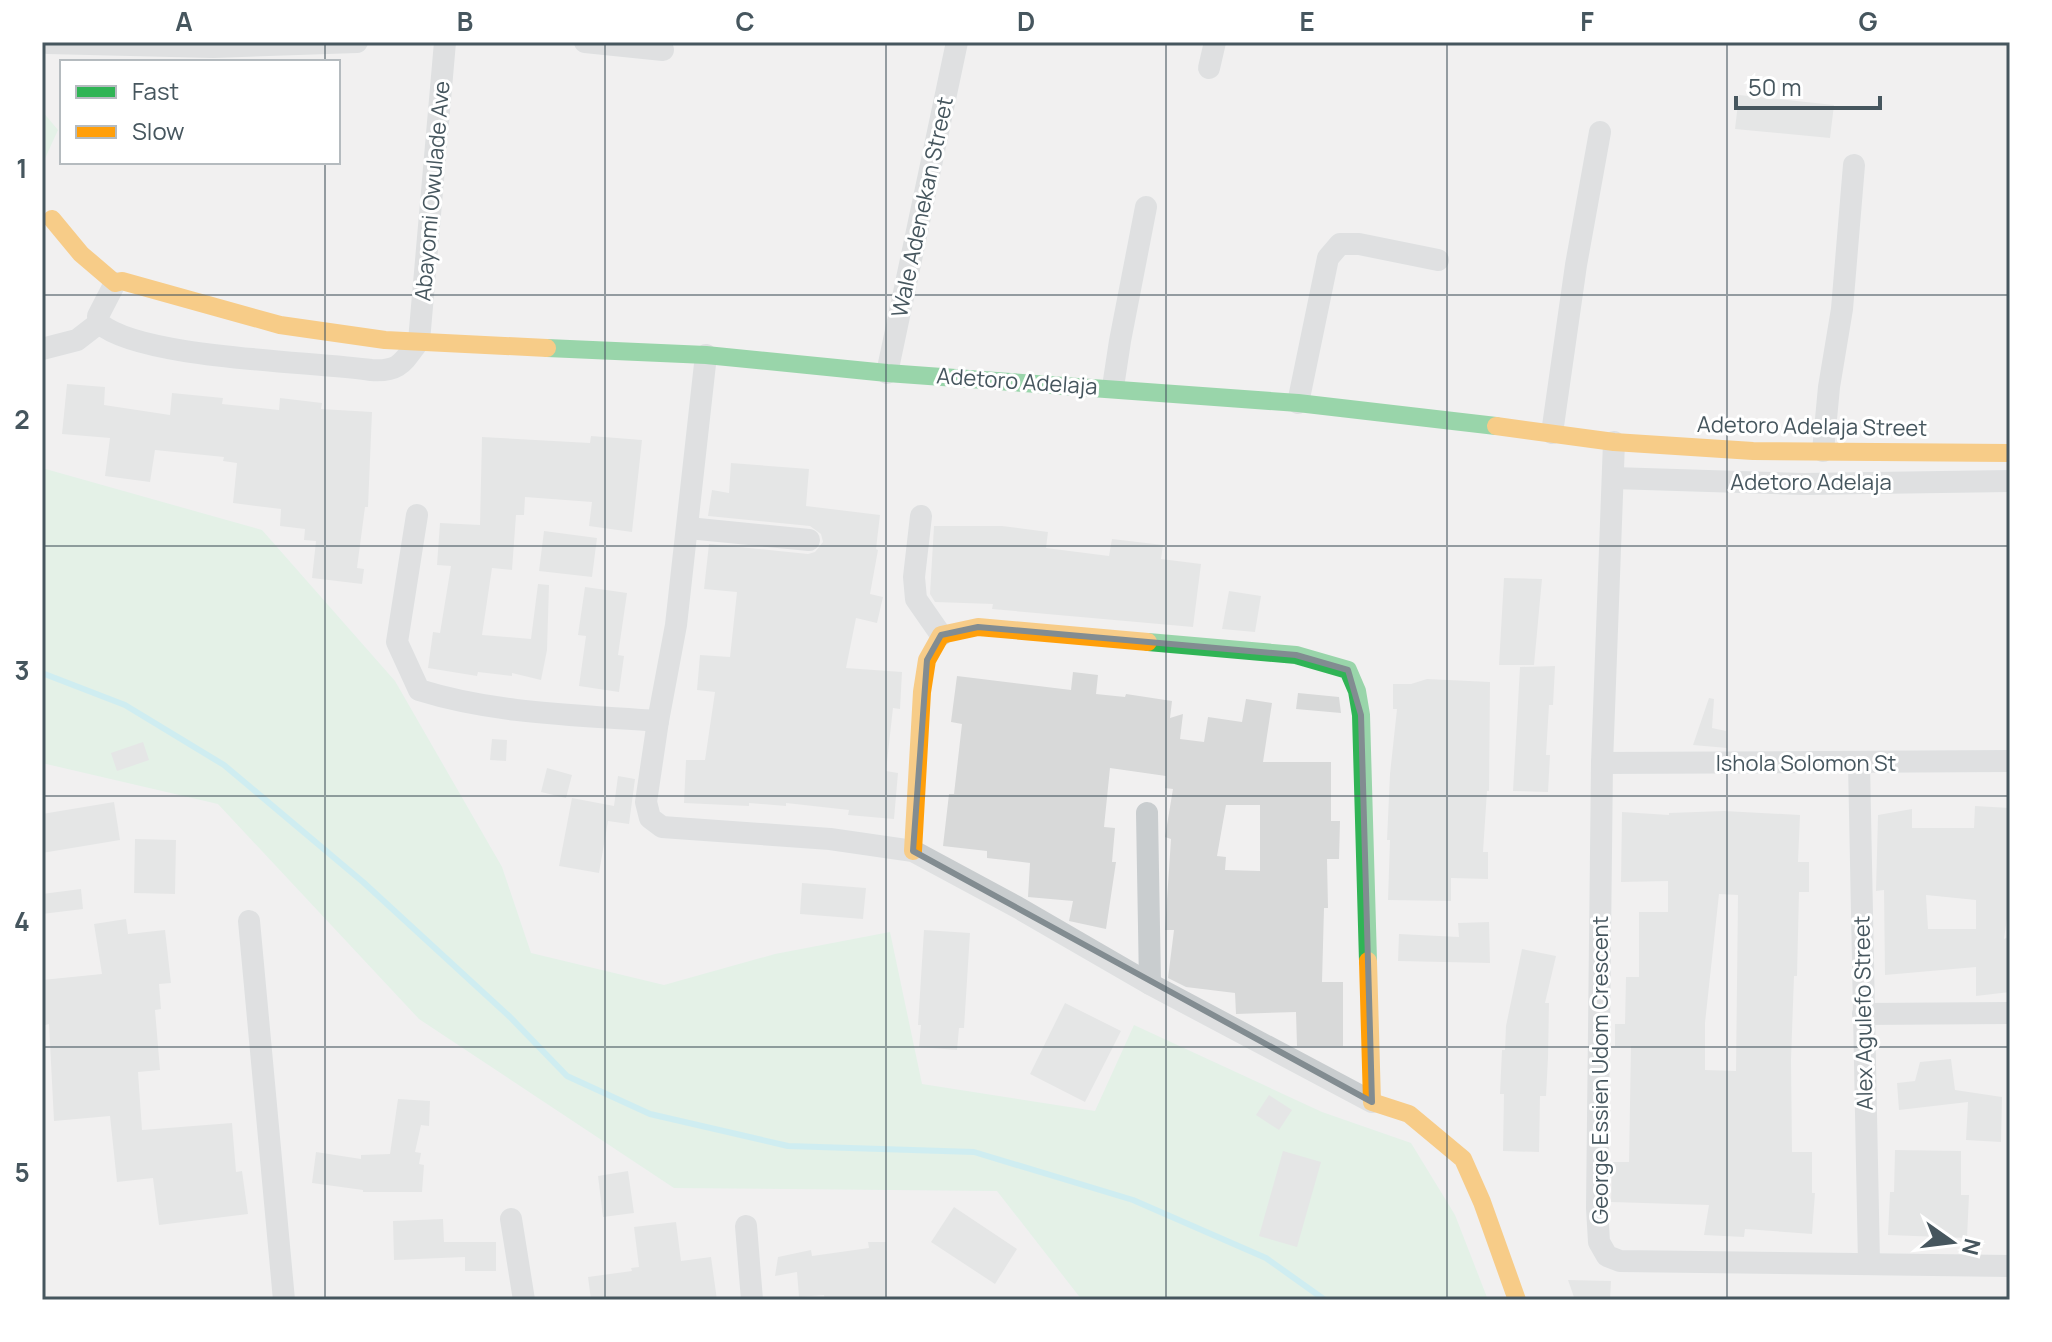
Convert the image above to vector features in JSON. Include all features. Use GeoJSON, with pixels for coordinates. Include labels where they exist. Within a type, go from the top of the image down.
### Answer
{"type":"FeatureCollection","features":[{"type":"Feature","properties":{"kind":"street"},"geometry":{"type":"LineString","coordinates":[[48,43],[213,47],[357,42]]}},
{"type":"Feature","properties":{"kind":"street","name":"Abayomi Owulade Ave"},"geometry":{"type":"LineString","coordinates":[[419,341],[445,42]]}},
{"type":"Feature","properties":{"kind":"street"},"geometry":{"type":"LineString","coordinates":[[585,42],[663,50]]}},
{"type":"Feature","properties":{"kind":"street","name":"Wale Adenekan Street"},"geometry":{"type":"LineString","coordinates":[[887,373],[957,42]]}},
{"type":"Feature","properties":{"kind":"street"},"geometry":{"type":"LineString","coordinates":[[1209,68],[1215,42]]}},
{"type":"Feature","properties":{"kind":"street"},"geometry":{"type":"LineString","coordinates":[[1552,433],[1576,265],[1600,132]]}},
{"type":"Feature","properties":{"kind":"street"},"geometry":{"type":"LineString","coordinates":[[1823,451],[1829,387],[1842,309],[1854,165]]}},
{"type":"Feature","properties":{"kind":"street"},"geometry":{"type":"LineString","coordinates":[[1113,387],[1146,207]]}},
{"type":"Feature","properties":{"kind":"street"},"geometry":{"type":"LineString","coordinates":[[52,219],[81,254],[115,283],[98,316],[99,323]]}},
{"type":"Feature","properties":{"kind":"street"},"geometry":{"type":"LineString","coordinates":[[1298,403],[1328,258],[1340,244],[1359,244],[1438,260]]}},
{"type":"Feature","properties":{"kind":"street","name":"Adetoro Adelaja"},"geometry":{"type":"LineString","coordinates":[[115,283],[122,281],[280,325],[351,337],[706,355],[887,373],[1113,387],[1298,403],[1614,442]]}},
{"type":"Feature","properties":{"kind":"street"},"geometry":{"type":"LineString","coordinates":[[99,323],[131,339],[167,349],[388,371],[396,369],[419,341]]}},
{"type":"Feature","properties":{"kind":"street"},"geometry":{"type":"LineString","coordinates":[[42,349],[77,340],[99,323]]}},
{"type":"Feature","properties":{"kind":"street"},"geometry":{"type":"LineString","coordinates":[[706,355],[676,625],[646,802],[650,818],[662,827],[830,839],[913,851],[1150,984],[1372,1102],[1409,1114],[1463,1159],[1517,1300]]}},
{"type":"Feature","properties":{"kind":"street","name":"Adetoro Adelaja Street"},"geometry":{"type":"LineString","coordinates":[[1614,442],[1753,451],[2010,453]]}},
{"type":"Feature","properties":{"kind":"street","name":"George Essien Udom Crescent"},"geometry":{"type":"LineString","coordinates":[[1614,442],[1602,763],[1599,1242],[1607,1256],[1620,1261],[2010,1266]]}},
{"type":"Feature","properties":{"kind":"street","name":"Adetoro Adelaja"},"geometry":{"type":"LineString","coordinates":[[1613,478],[1818,484],[2010,481]]}},
{"type":"Feature","properties":{"kind":"street"},"geometry":{"type":"LineString","coordinates":[[417,515],[397,642],[419,690],[496,709],[658,721]]}},
{"type":"Feature","properties":{"kind":"street"},"geometry":{"type":"LineString","coordinates":[[921,516],[914,577],[916,599],[941,635]]}},
{"type":"Feature","properties":{"kind":"street"},"geometry":{"type":"LineString","coordinates":[[688,528],[809,540]]}},
{"type":"Feature","properties":{"kind":"street"},"geometry":{"type":"LineString","coordinates":[[913,851],[922,692],[927,660],[941,635],[978,627],[1296,655],[1348,670],[1357,691],[1361,715],[1372,1102]]}},
{"type":"Feature","properties":{"kind":"street","name":"Ishola Solomon St"},"geometry":{"type":"LineString","coordinates":[[1602,763],[2010,761]]}},
{"type":"Feature","properties":{"kind":"street","name":"Alex Agulefo Street"},"geometry":{"type":"LineString","coordinates":[[1859,763],[1869,1263]]}},
{"type":"Feature","properties":{"kind":"street"},"geometry":{"type":"LineString","coordinates":[[1147,813],[1150,984]]}},
{"type":"Feature","properties":{"kind":"street"},"geometry":{"type":"LineString","coordinates":[[249,921],[284,1300]]}},
{"type":"Feature","properties":{"kind":"street"},"geometry":{"type":"LineString","coordinates":[[1863,1014],[2010,1013]]}},
{"type":"Feature","properties":{"kind":"street"},"geometry":{"type":"LineString","coordinates":[[511,1219],[524,1300]]}},
{"type":"Feature","properties":{"kind":"street"},"geometry":{"type":"LineString","coordinates":[[746,1226],[752,1300]]}},
{"type":"Feature","properties":{"kind":"highlighted area"},"geometry":{"type":"Polygon","coordinates":[[[978,627],[1296,655],[1348,670],[1361,715],[1372,1102],[913,851],[927,660],[941,635],[978,627]]]}},
{"type":"Feature","properties":{"kind":"green space"},"geometry":{"type":"Polygon","coordinates":[[[42,111],[58,130],[42,165],[42,111]]]}},
{"type":"Feature","properties":{"kind":"green space"},"geometry":{"type":"Polygon","coordinates":[[[42,468],[262,530],[395,681],[502,867],[531,953],[664,985],[775,954],[890,932],[922,1084],[1095,1111],[1134,1025],[1322,1112],[1411,1143],[1455,1215],[1488,1300],[1082,1300],[997,1191],[674,1188],[419,1019],[218,804],[42,763],[42,468]]]}},
{"type":"Feature","properties":{"kind":"building"},"geometry":{"type":"Polygon","coordinates":[[[1739,95],[1834,105],[1830,138],[1735,129],[1739,95]]]}},
{"type":"Feature","properties":{"kind":"building"},"geometry":{"type":"Polygon","coordinates":[[[67,384],[105,387],[104,405],[170,415],[172,393],[223,398],[222,404],[279,410],[280,398],[322,403],[321,409],[372,412],[368,507],[365,507],[357,568],[364,569],[362,584],[312,578],[316,541],[304,540],[305,529],[280,526],[281,509],[233,503],[237,463],[223,461],[224,457],[155,450],[150,482],[105,476],[110,438],[62,434],[67,384]]]}},
{"type":"Feature","properties":{"kind":"building"},"geometry":{"type":"Polygon","coordinates":[[[591,436],[642,440],[632,532],[589,526],[592,502],[525,497],[524,515],[516,515],[512,570],[492,568],[482,635],[531,639],[538,584],[549,585],[547,650],[541,680],[512,673],[512,676],[478,672],[477,676],[428,668],[433,632],[440,633],[451,566],[437,565],[440,523],[480,525],[482,437],[590,443],[591,436]]]}},
{"type":"Feature","properties":{"kind":"building"},"geometry":{"type":"Polygon","coordinates":[[[731,463],[809,469],[806,506],[880,515],[878,550],[870,594],[883,597],[877,623],[856,618],[846,668],[902,672],[900,709],[893,708],[886,771],[898,773],[894,819],[848,815],[849,810],[786,803],[786,806],[749,803],[749,806],[684,803],[686,760],[705,760],[715,692],[697,690],[700,655],[730,657],[737,592],[704,589],[709,544],[808,554],[815,552],[823,542],[821,534],[810,526],[708,516],[712,490],[729,493],[731,463]]]}},
{"type":"Feature","properties":{"kind":"building"},"geometry":{"type":"Polygon","coordinates":[[[934,526],[1002,526],[1048,532],[1046,548],[1109,556],[1112,539],[1163,545],[1161,559],[1201,564],[1193,627],[992,609],[993,604],[935,602],[930,594],[934,526]]]}},
{"type":"Feature","properties":{"kind":"building"},"geometry":{"type":"Polygon","coordinates":[[[544,531],[597,538],[592,577],[539,571],[544,531]]]}},
{"type":"Feature","properties":{"kind":"building"},"geometry":{"type":"Polygon","coordinates":[[[1504,578],[1542,579],[1534,665],[1499,665],[1504,578]]]}},
{"type":"Feature","properties":{"kind":"building"},"geometry":{"type":"Polygon","coordinates":[[[585,587],[627,593],[618,655],[624,656],[619,692],[579,686],[586,636],[578,635],[585,587]]]}},
{"type":"Feature","properties":{"kind":"building"},"geometry":{"type":"Polygon","coordinates":[[[1229,591],[1261,596],[1255,632],[1222,629],[1229,591]]]}},
{"type":"Feature","properties":{"kind":"building"},"geometry":{"type":"Polygon","coordinates":[[[1555,666],[1546,755],[1550,755],[1548,792],[1513,791],[1520,667],[1555,666]]]}},
{"type":"Feature","properties":{"kind":"building"},"geometry":{"type":"Polygon","coordinates":[[[1073,672],[1098,675],[1096,694],[1125,697],[1126,694],[1172,701],[1170,718],[1183,714],[1180,739],[1204,742],[1208,717],[1242,722],[1246,699],[1272,703],[1263,762],[1331,762],[1331,821],[1340,821],[1339,859],[1327,859],[1328,908],[1324,908],[1322,982],[1343,982],[1343,1046],[1297,1046],[1296,1012],[1236,1014],[1235,993],[1186,987],[1168,978],[1174,930],[1165,930],[1171,839],[1165,837],[1173,789],[1165,788],[1166,776],[1110,768],[1104,827],[1115,828],[1112,862],[1116,862],[1106,929],[1069,921],[1073,901],[1028,897],[1030,863],[987,858],[987,851],[943,846],[949,794],[954,794],[962,724],[951,722],[957,676],[1071,690],[1073,672]],[[1226,805],[1217,856],[1226,857],[1225,870],[1260,871],[1260,805],[1226,805]]]}},
{"type":"Feature","properties":{"kind":"building"},"geometry":{"type":"Polygon","coordinates":[[[1427,679],[1490,682],[1489,791],[1483,852],[1488,852],[1488,879],[1451,878],[1451,901],[1388,900],[1390,774],[1397,709],[1393,709],[1393,684],[1411,684],[1427,679]]]}},
{"type":"Feature","properties":{"kind":"building"},"geometry":{"type":"Polygon","coordinates":[[[1298,693],[1339,697],[1341,713],[1296,709],[1298,693]]]}},
{"type":"Feature","properties":{"kind":"building"},"geometry":{"type":"Polygon","coordinates":[[[1709,698],[1714,699],[1712,728],[1726,731],[1727,748],[1693,745],[1709,698]]]}},
{"type":"Feature","properties":{"kind":"building"},"geometry":{"type":"Polygon","coordinates":[[[492,739],[507,740],[506,761],[490,760],[492,739]]]}},
{"type":"Feature","properties":{"kind":"building"},"geometry":{"type":"Polygon","coordinates":[[[143,742],[149,760],[117,771],[111,753],[143,742]]]}},
{"type":"Feature","properties":{"kind":"building"},"geometry":{"type":"Polygon","coordinates":[[[547,768],[572,775],[566,798],[541,792],[547,768]]]}},
{"type":"Feature","properties":{"kind":"building"},"geometry":{"type":"Polygon","coordinates":[[[618,776],[635,779],[629,824],[608,821],[599,873],[559,866],[572,798],[614,806],[618,776]]]}},
{"type":"Feature","properties":{"kind":"building"},"geometry":{"type":"Polygon","coordinates":[[[114,802],[120,840],[42,853],[42,814],[114,802]]]}},
{"type":"Feature","properties":{"kind":"building"},"geometry":{"type":"Polygon","coordinates":[[[1975,806],[2010,808],[2010,897],[2004,939],[2010,936],[2010,992],[1976,996],[1976,967],[1885,975],[1884,890],[1876,891],[1878,815],[1912,809],[1912,828],[1974,828],[1975,806]],[[1926,895],[1928,929],[1976,929],[1976,900],[1926,895]]]}},
{"type":"Feature","properties":{"kind":"building"},"geometry":{"type":"Polygon","coordinates":[[[1724,811],[1800,815],[1798,862],[1809,862],[1809,892],[1799,892],[1791,1060],[1792,1152],[1812,1152],[1812,1193],[1815,1193],[1812,1234],[1745,1229],[1744,1237],[1704,1235],[1709,1205],[1611,1202],[1612,1162],[1629,1162],[1631,1046],[1615,1046],[1615,1024],[1625,1024],[1626,977],[1639,977],[1639,912],[1668,912],[1668,881],[1621,882],[1622,812],[1724,811]],[[1719,894],[1705,1023],[1705,1070],[1736,1071],[1738,895],[1719,894]]]}},
{"type":"Feature","properties":{"kind":"building"},"geometry":{"type":"Polygon","coordinates":[[[135,839],[176,840],[175,894],[134,893],[135,839]]]}},
{"type":"Feature","properties":{"kind":"building"},"geometry":{"type":"Polygon","coordinates":[[[802,883],[866,888],[863,919],[800,914],[802,883]]]}},
{"type":"Feature","properties":{"kind":"building"},"geometry":{"type":"Polygon","coordinates":[[[81,889],[83,909],[42,914],[42,894],[81,889]]]}},
{"type":"Feature","properties":{"kind":"building"},"geometry":{"type":"Polygon","coordinates":[[[126,919],[128,934],[165,930],[171,983],[159,984],[161,1009],[155,1010],[160,1070],[138,1072],[142,1130],[232,1123],[236,1172],[242,1171],[248,1214],[159,1225],[153,1178],[117,1182],[110,1116],[54,1121],[49,1024],[45,1025],[42,980],[102,974],[94,924],[126,919]]]}},
{"type":"Feature","properties":{"kind":"building"},"geometry":{"type":"Polygon","coordinates":[[[1489,922],[1490,963],[1398,961],[1399,934],[1459,937],[1458,923],[1489,922]]]}},
{"type":"Feature","properties":{"kind":"building"},"geometry":{"type":"Polygon","coordinates":[[[924,930],[970,933],[964,1028],[959,1028],[957,1050],[919,1047],[924,930]]]}},
{"type":"Feature","properties":{"kind":"building"},"geometry":{"type":"Polygon","coordinates":[[[1522,949],[1556,956],[1545,1003],[1549,1003],[1548,1058],[1546,1096],[1540,1096],[1539,1152],[1503,1151],[1504,1094],[1500,1094],[1502,1050],[1505,1050],[1506,1026],[1522,949]]]}},
{"type":"Feature","properties":{"kind":"building"},"geometry":{"type":"Polygon","coordinates":[[[1065,1003],[1121,1031],[1085,1102],[1030,1074],[1065,1003]]]}},
{"type":"Feature","properties":{"kind":"building"},"geometry":{"type":"Polygon","coordinates":[[[1951,1059],[1955,1090],[2002,1097],[2001,1142],[1966,1140],[1968,1102],[1899,1110],[1897,1083],[1915,1081],[1920,1062],[1951,1059]]]}},
{"type":"Feature","properties":{"kind":"building"},"geometry":{"type":"Polygon","coordinates":[[[1269,1095],[1292,1110],[1279,1130],[1256,1115],[1269,1095]]]}},
{"type":"Feature","properties":{"kind":"building"},"geometry":{"type":"Polygon","coordinates":[[[398,1099],[430,1101],[429,1126],[421,1125],[415,1152],[421,1153],[419,1164],[424,1165],[422,1192],[363,1192],[312,1183],[316,1152],[361,1159],[361,1155],[390,1154],[398,1099]]]}},
{"type":"Feature","properties":{"kind":"building"},"geometry":{"type":"Polygon","coordinates":[[[1895,1150],[1961,1151],[1961,1195],[1969,1195],[1967,1238],[1888,1235],[1890,1192],[1894,1192],[1895,1150]]]}},
{"type":"Feature","properties":{"kind":"building"},"geometry":{"type":"Polygon","coordinates":[[[1283,1151],[1321,1162],[1297,1247],[1259,1236],[1283,1151]]]}},
{"type":"Feature","properties":{"kind":"building"},"geometry":{"type":"Polygon","coordinates":[[[628,1171],[634,1213],[603,1217],[598,1176],[628,1171]]]}},
{"type":"Feature","properties":{"kind":"building"},"geometry":{"type":"Polygon","coordinates":[[[954,1207],[1017,1249],[995,1284],[931,1242],[954,1207]]]}},
{"type":"Feature","properties":{"kind":"building"},"geometry":{"type":"Polygon","coordinates":[[[443,1219],[444,1242],[496,1242],[496,1271],[465,1271],[465,1257],[394,1260],[393,1221],[443,1219]]]}},
{"type":"Feature","properties":{"kind":"building"},"geometry":{"type":"Polygon","coordinates":[[[676,1222],[681,1261],[711,1257],[717,1300],[591,1300],[588,1277],[632,1271],[631,1268],[639,1267],[634,1227],[676,1222]]]}},
{"type":"Feature","properties":{"kind":"building"},"geometry":{"type":"Polygon","coordinates":[[[868,1242],[886,1242],[887,1300],[825,1300],[824,1295],[799,1297],[797,1272],[775,1276],[778,1257],[811,1250],[812,1256],[869,1248],[868,1242]]]}},
{"type":"Feature","properties":{"kind":"building"},"geometry":{"type":"Polygon","coordinates":[[[1568,1280],[1611,1281],[1610,1300],[1575,1300],[1568,1280]]]}},
{"type":"Feature","properties":{"kind":"waterway"},"geometry":{"type":"LineString","coordinates":[[42,673],[125,705],[224,765],[363,882],[510,1017],[567,1076],[650,1114],[788,1146],[974,1152],[1133,1200],[1266,1258],[1325,1300]]}},
{"type":"Feature","properties":{"kind":"traffic: fast"},"geometry":{"type":"LineString","coordinates":[[547,348],[706,355],[887,373],[1298,403],[1496,426]]}},
{"type":"Feature","properties":{"kind":"traffic: fast"},"geometry":{"type":"LineString","coordinates":[[1148,642],[1296,655],[1348,670],[1357,691],[1361,715],[1368,961]]}},
{"type":"Feature","properties":{"kind":"traffic: slow"},"geometry":{"type":"LineString","coordinates":[[52,219],[81,254],[115,283],[122,281],[280,325],[385,340],[547,348]]}},
{"type":"Feature","properties":{"kind":"traffic: slow"},"geometry":{"type":"LineString","coordinates":[[1496,426],[1614,442],[1753,451],[2010,453]]}},
{"type":"Feature","properties":{"kind":"traffic: slow"},"geometry":{"type":"LineString","coordinates":[[913,851],[922,692],[927,660],[941,635],[978,627],[1148,642]]}},
{"type":"Feature","properties":{"kind":"traffic: slow"},"geometry":{"type":"LineString","coordinates":[[1368,961],[1372,1102],[1409,1114],[1463,1159],[1517,1300]]}}]}
